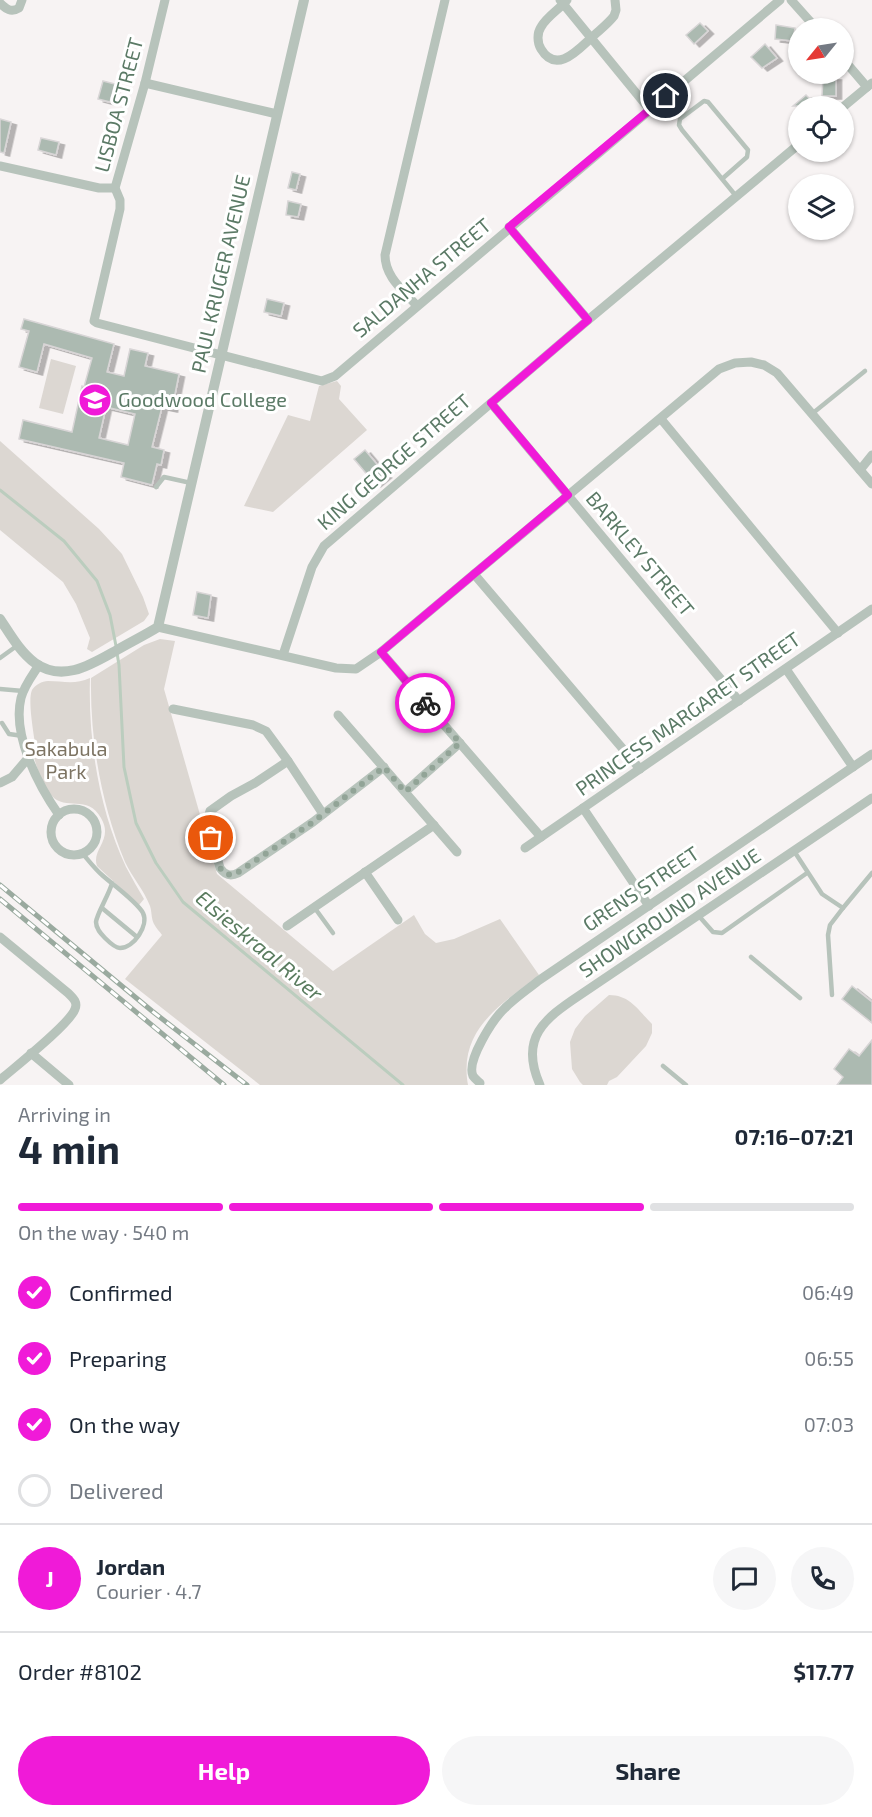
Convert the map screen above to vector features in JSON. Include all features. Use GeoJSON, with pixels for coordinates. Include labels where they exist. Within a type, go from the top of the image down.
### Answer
{"type":"FeatureCollection","features":[{"type":"Feature","properties":{"kind":"street"},"geometry":{"type":"LineString","coordinates":[[0,3],[12,11],[19,8],[22,0]]}},
{"type":"Feature","properties":{"kind":"street","name":"LISBOA STREET"},"geometry":{"type":"LineString","coordinates":[[165,0],[145,83],[115,188],[120,200],[120,209],[94,319],[97,323],[220,356]]}},
{"type":"Feature","properties":{"kind":"street","name":"PAUL KRUGER AVENUE"},"geometry":{"type":"LineString","coordinates":[[158,627],[304,0]]}},
{"type":"Feature","properties":{"kind":"street"},"geometry":{"type":"LineString","coordinates":[[417,306],[391,277],[385,263],[385,255],[445,0]]}},
{"type":"Feature","properties":{"kind":"street"},"geometry":{"type":"LineString","coordinates":[[615,0],[614,16],[591,38],[571,57],[562,60],[552,58],[541,49],[538,38],[540,27],[563,1],[591,38],[650,110]]}},
{"type":"Feature","properties":{"kind":"street","name":"SALDANHA STREET"},"geometry":{"type":"LineString","coordinates":[[220,356],[319,381],[326,381],[335,376],[780,0]]}},
{"type":"Feature","properties":{"kind":"street"},"geometry":{"type":"LineString","coordinates":[[791,0],[807,18]]}},
{"type":"Feature","properties":{"kind":"street"},"geometry":{"type":"LineString","coordinates":[[854,70],[870,85],[854,98]]}},
{"type":"Feature","properties":{"kind":"street"},"geometry":{"type":"LineString","coordinates":[[145,83],[277,114]]}},
{"type":"Feature","properties":{"kind":"street","name":"KING GEORGE STREET"},"geometry":{"type":"LineString","coordinates":[[283,655],[312,567],[324,546],[588,320],[788,153]]}},
{"type":"Feature","properties":{"kind":"street"},"geometry":{"type":"LineString","coordinates":[[0,166],[99,188],[115,188]]}},
{"type":"Feature","properties":{"kind":"street"},"geometry":{"type":"LineString","coordinates":[[509,227],[588,320]]}},
{"type":"Feature","properties":{"kind":"street"},"geometry":{"type":"LineString","coordinates":[[0,619],[26,655],[39,665],[55,671],[67,672],[92,665],[158,627],[346,669],[356,669],[381,652],[719,369],[735,363],[751,362],[764,365],[777,373],[872,484]]}},
{"type":"Feature","properties":{"kind":"street","name":"BARKLEY STREET"},"geometry":{"type":"LineString","coordinates":[[491,403],[739,701]]}},
{"type":"Feature","properties":{"kind":"street"},"geometry":{"type":"LineString","coordinates":[[661,419],[838,633]]}},
{"type":"Feature","properties":{"kind":"street"},"geometry":{"type":"LineString","coordinates":[[860,470],[872,455]]}},
{"type":"Feature","properties":{"kind":"street"},"geometry":{"type":"LineString","coordinates":[[474,574],[640,769]]}},
{"type":"Feature","properties":{"kind":"street","name":"PRINCESS MARGARET STREET"},"geometry":{"type":"LineString","coordinates":[[525,848],[872,609]]}},
{"type":"Feature","properties":{"kind":"street"},"geometry":{"type":"LineString","coordinates":[[381,652],[541,837]]}},
{"type":"Feature","properties":{"kind":"street"},"geometry":{"type":"LineString","coordinates":[[39,665],[23,691],[20,708],[23,736],[42,790],[59,815]]}},
{"type":"Feature","properties":{"kind":"street"},"geometry":{"type":"LineString","coordinates":[[786,669],[853,767]]}},
{"type":"Feature","properties":{"kind":"street"},"geometry":{"type":"LineString","coordinates":[[174,709],[260,728],[271,737],[323,814]]}},
{"type":"Feature","properties":{"kind":"street"},"geometry":{"type":"LineString","coordinates":[[338,715],[457,852]]}},
{"type":"Feature","properties":{"kind":"street"},"geometry":{"type":"LineString","coordinates":[[405,792],[460,743]]}},
{"type":"Feature","properties":{"kind":"street","name":"GRENS STREET"},"geometry":{"type":"LineString","coordinates":[[480,1083],[472,1072],[476,1055],[494,1021],[505,1008],[538,981],[872,754]]}},
{"type":"Feature","properties":{"kind":"street"},"geometry":{"type":"LineString","coordinates":[[0,783],[12,777],[29,757]]}},
{"type":"Feature","properties":{"kind":"street"},"geometry":{"type":"LineString","coordinates":[[288,761],[210,811],[207,822],[220,868],[228,876],[238,873],[323,814],[384,767]]}},
{"type":"Feature","properties":{"kind":"street","name":"SHOWGROUND AVENUE"},"geometry":{"type":"LineString","coordinates":[[540,1085],[534,1071],[535,1041],[546,1020],[556,1011],[872,798]]}},
{"type":"Feature","properties":{"kind":"street"},"geometry":{"type":"LineString","coordinates":[[76,808],[84,811],[92,816],[97,824],[96,842],[83,854],[68,855],[55,846],[51,832],[52,826],[59,815],[67,810],[76,808]]}},
{"type":"Feature","properties":{"kind":"street"},"geometry":{"type":"LineString","coordinates":[[583,808],[649,906]]}},
{"type":"Feature","properties":{"kind":"street"},"geometry":{"type":"LineString","coordinates":[[287,926],[434,825]]}},
{"type":"Feature","properties":{"kind":"street"},"geometry":{"type":"LineString","coordinates":[[365,872],[398,920]]}},
{"type":"Feature","properties":{"kind":"street"},"geometry":{"type":"LineString","coordinates":[[0,937],[75,1000],[76,1008],[62,1026],[0,1080]]}},
{"type":"Feature","properties":{"kind":"street"},"geometry":{"type":"LineString","coordinates":[[31,1053],[69,1085]]}},
{"type":"Feature","properties":{"kind":"lane"},"geometry":{"type":"LineString","coordinates":[[722,179],[747,157],[749,152],[708,102],[704,101],[680,119],[679,125],[722,179],[736,196]]}},
{"type":"Feature","properties":{"kind":"lane"},"geometry":{"type":"LineString","coordinates":[[813,413],[865,371]]}},
{"type":"Feature","properties":{"kind":"lane"},"geometry":{"type":"LineString","coordinates":[[156,487],[164,477],[191,483]]}},
{"type":"Feature","properties":{"kind":"lane"},"geometry":{"type":"LineString","coordinates":[[0,658],[18,645]]}},
{"type":"Feature","properties":{"kind":"lane"},"geometry":{"type":"LineString","coordinates":[[0,689],[23,691]]}},
{"type":"Feature","properties":{"kind":"lane"},"geometry":{"type":"LineString","coordinates":[[2,723],[9,734],[23,736]]}},
{"type":"Feature","properties":{"kind":"lane"},"geometry":{"type":"LineString","coordinates":[[794,851],[822,894],[843,908]]}},
{"type":"Feature","properties":{"kind":"lane"},"geometry":{"type":"LineString","coordinates":[[83,854],[144,915],[144,925],[137,937],[129,945],[121,948],[109,942],[96,925],[112,884]]}},
{"type":"Feature","properties":{"kind":"lane"},"geometry":{"type":"LineString","coordinates":[[698,915],[713,932],[722,933],[807,873]]}},
{"type":"Feature","properties":{"kind":"lane"},"geometry":{"type":"LineString","coordinates":[[832,995],[828,935],[830,925],[872,873]]}},
{"type":"Feature","properties":{"kind":"lane"},"geometry":{"type":"LineString","coordinates":[[314,907],[333,933]]}},
{"type":"Feature","properties":{"kind":"lane"},"geometry":{"type":"LineString","coordinates":[[102,908],[137,937]]}},
{"type":"Feature","properties":{"kind":"lane"},"geometry":{"type":"LineString","coordinates":[[751,957],[800,998]]}},
{"type":"Feature","properties":{"kind":"lane"},"geometry":{"type":"LineString","coordinates":[[663,1066],[686,1085]]}},
{"type":"Feature","properties":{"kind":"green space"},"geometry":{"type":"Polygon","coordinates":[[[51,359],[76,366],[63,414],[39,408],[51,359]]]}},
{"type":"Feature","properties":{"kind":"green space"},"geometry":{"type":"Polygon","coordinates":[[[337,381],[341,386],[339,399],[367,430],[273,512],[244,506],[288,415],[310,421],[319,386],[337,381]]]}},
{"type":"Feature","properties":{"kind":"green space"},"geometry":{"type":"Polygon","coordinates":[[[0,441],[99,529],[122,554],[149,614],[144,621],[92,652],[87,649],[90,638],[76,604],[63,582],[0,530],[0,441]]]}},
{"type":"Feature","properties":{"kind":"green space"},"geometry":{"type":"Polygon","coordinates":[[[160,639],[175,641],[164,689],[217,874],[333,971],[414,915],[425,934],[436,943],[454,939],[500,919],[539,975],[497,1008],[476,1033],[467,1065],[468,1085],[260,1085],[125,979],[162,935],[153,922],[147,900],[125,862],[109,818],[95,748],[91,678],[144,645],[160,639]]]}},
{"type":"Feature","properties":{"kind":"green space","name":"Sakabula Park"},"geometry":{"type":"Polygon","coordinates":[[[90,678],[93,750],[102,798],[126,867],[144,899],[139,905],[97,866],[97,854],[105,832],[101,818],[90,807],[63,802],[52,796],[38,771],[33,754],[36,752],[30,702],[33,688],[46,681],[74,682],[90,678]]]}},
{"type":"Feature","properties":{"kind":"green space"},"geometry":{"type":"Polygon","coordinates":[[[609,995],[623,998],[633,1004],[652,1024],[652,1033],[646,1046],[607,1085],[583,1085],[572,1069],[570,1042],[575,1029],[585,1016],[609,995]]]}},
{"type":"Feature","properties":{"kind":"building"},"geometry":{"type":"Polygon","coordinates":[[[700,23],[708,31],[694,44],[686,35],[700,23]]]}},
{"type":"Feature","properties":{"kind":"building"},"geometry":{"type":"Polygon","coordinates":[[[776,25],[788,27],[788,40],[775,39],[776,25]]]}},
{"type":"Feature","properties":{"kind":"building"},"geometry":{"type":"Polygon","coordinates":[[[765,44],[777,58],[762,68],[751,57],[765,44]]]}},
{"type":"Feature","properties":{"kind":"building"},"geometry":{"type":"Polygon","coordinates":[[[103,81],[115,84],[110,102],[98,99],[103,81]]]}},
{"type":"Feature","properties":{"kind":"building"},"geometry":{"type":"Polygon","coordinates":[[[823,84],[836,84],[836,96],[822,96],[823,84]]]}},
{"type":"Feature","properties":{"kind":"building"},"geometry":{"type":"Polygon","coordinates":[[[0,119],[11,122],[4,153],[0,152],[0,119]]]}},
{"type":"Feature","properties":{"kind":"building"},"geometry":{"type":"Polygon","coordinates":[[[41,138],[59,142],[56,155],[38,150],[41,138]]]}},
{"type":"Feature","properties":{"kind":"building"},"geometry":{"type":"Polygon","coordinates":[[[292,172],[300,174],[296,190],[288,188],[292,172]]]}},
{"type":"Feature","properties":{"kind":"building"},"geometry":{"type":"Polygon","coordinates":[[[288,201],[301,204],[298,217],[286,215],[288,201]]]}},
{"type":"Feature","properties":{"kind":"building"},"geometry":{"type":"Polygon","coordinates":[[[267,299],[284,303],[281,316],[264,312],[267,299]]]}},
{"type":"Feature","properties":{"kind":"building"},"geometry":{"type":"Polygon","coordinates":[[[24,319],[114,344],[107,372],[124,376],[130,349],[148,353],[145,366],[179,374],[172,409],[162,407],[152,447],[164,450],[161,465],[157,464],[152,485],[121,477],[124,463],[19,439],[23,420],[72,432],[82,386],[84,387],[92,358],[44,344],[37,372],[19,367],[29,331],[21,329],[24,319]],[[106,407],[99,438],[128,445],[135,414],[106,407]]]}},
{"type":"Feature","properties":{"kind":"building"},"geometry":{"type":"Polygon","coordinates":[[[365,450],[386,475],[375,484],[354,459],[365,450]]]}},
{"type":"Feature","properties":{"kind":"building"},"geometry":{"type":"Polygon","coordinates":[[[197,592],[211,595],[208,618],[193,615],[197,592]]]}},
{"type":"Feature","properties":{"kind":"building"},"geometry":{"type":"Polygon","coordinates":[[[852,986],[872,1002],[872,1023],[842,999],[852,986]]]}},
{"type":"Feature","properties":{"kind":"building"},"geometry":{"type":"Polygon","coordinates":[[[872,1040],[872,1085],[837,1085],[843,1077],[834,1069],[849,1049],[859,1056],[872,1040]]]}},
{"type":"Feature","properties":{"kind":"waterway","name":"Elsieskraal River"},"geometry":{"type":"LineString","coordinates":[[0,490],[64,541],[97,581],[110,615],[116,646]]}},
{"type":"Feature","properties":{"kind":"waterway","name":"Elsieskraal River"},"geometry":{"type":"LineString","coordinates":[[117,653],[124,767],[136,823],[156,863],[183,902],[403,1085]]}},
{"type":"Feature","properties":{"kind":"railway"},"geometry":{"type":"LineString","coordinates":[[0,885],[152,1011],[247,1085]]}},
{"type":"Feature","properties":{"kind":"railway"},"geometry":{"type":"LineString","coordinates":[[0,899],[224,1085]]}},
{"type":"Feature","properties":{"kind":"way so far"},"geometry":{"type":"LineString","coordinates":[[211,838],[220,868],[228,876],[234,875],[313,822],[384,767],[405,792],[460,743],[425,703]]}},
{"type":"Feature","properties":{"kind":"place","name":"Goodwood College"},"geometry":{"type":"Point","coordinates":[95,400]}},
{"type":"Feature","properties":{"kind":"route"},"geometry":{"type":"LineString","coordinates":[[425,703],[381,652],[568,495],[491,403],[588,320],[509,227],[666,96]]}}]}
